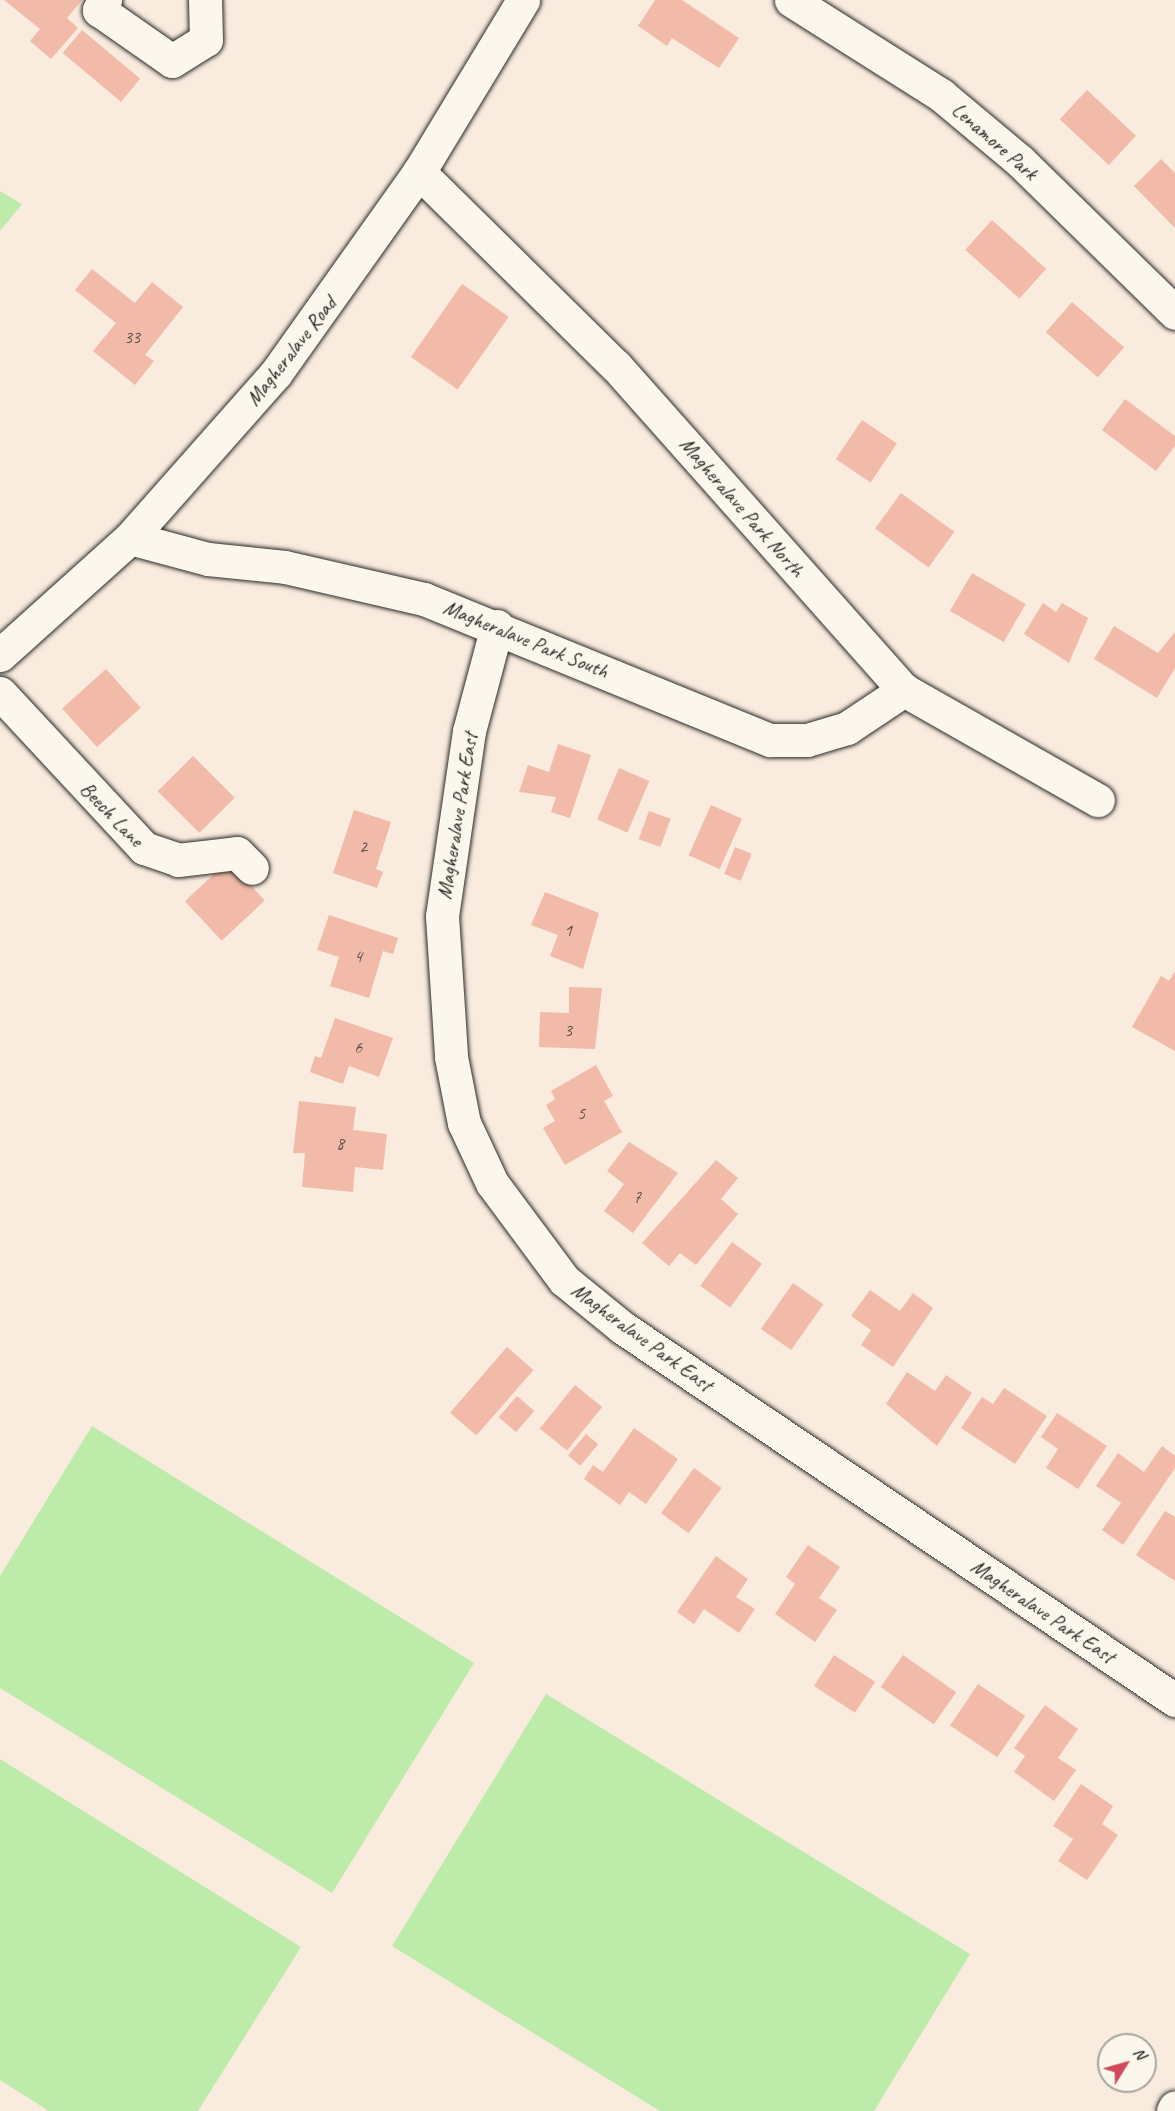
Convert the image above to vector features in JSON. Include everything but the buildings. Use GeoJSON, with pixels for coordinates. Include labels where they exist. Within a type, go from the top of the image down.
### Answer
{"type":"FeatureCollection","features":[{"type":"Feature","properties":{"kind":"street"},"geometry":{"type":"LineString","coordinates":[[105,0],[99,10],[172,61],[206,40],[205,0]]}},
{"type":"Feature","properties":{"kind":"street","name":"Magheralave Road"},"geometry":{"type":"LineString","coordinates":[[0,655],[130,538],[276,373],[419,172],[523,0]]}},
{"type":"Feature","properties":{"kind":"street","name":"Lenamore Park"},"geometry":{"type":"LineString","coordinates":[[790,0],[941,95],[1020,161],[1175,313]]}},
{"type":"Feature","properties":{"kind":"street","name":"Magheralave Park North"},"geometry":{"type":"LineString","coordinates":[[419,172],[616,366],[904,690],[1098,800]]}},
{"type":"Feature","properties":{"kind":"street","name":"Magheralave Park South"},"geometry":{"type":"LineString","coordinates":[[130,538],[208,559],[386,588],[497,626],[722,725],[770,740],[807,740],[847,728],[904,690]]}},
{"type":"Feature","properties":{"kind":"street","name":"Magheralave Park East"},"geometry":{"type":"LineString","coordinates":[[497,626],[469,731],[442,916],[451,1057],[464,1123],[492,1183],[564,1280],[622,1328],[1175,1700]]}},
{"type":"Feature","properties":{"kind":"street","name":"Beech Lane"},"geometry":{"type":"LineString","coordinates":[[0,693],[144,848],[178,860],[237,853],[252,868]]}},
{"type":"Feature","properties":{"kind":"green space"},"geometry":{"type":"Polygon","coordinates":[[[0,191],[22,204],[0,231],[0,191]]]}},
{"type":"Feature","properties":{"kind":"green space"},"geometry":{"type":"Polygon","coordinates":[[[92,1426],[474,1663],[332,1893],[0,1688],[0,1576],[92,1426]]]}},
{"type":"Feature","properties":{"kind":"green space"},"geometry":{"type":"Polygon","coordinates":[[[546,1694],[970,1954],[874,2111],[660,2111],[392,1946],[546,1694]]]}},
{"type":"Feature","properties":{"kind":"green space"},"geometry":{"type":"Polygon","coordinates":[[[0,1759],[301,1947],[198,2111],[49,2111],[0,2080],[0,1759]]]}}]}
